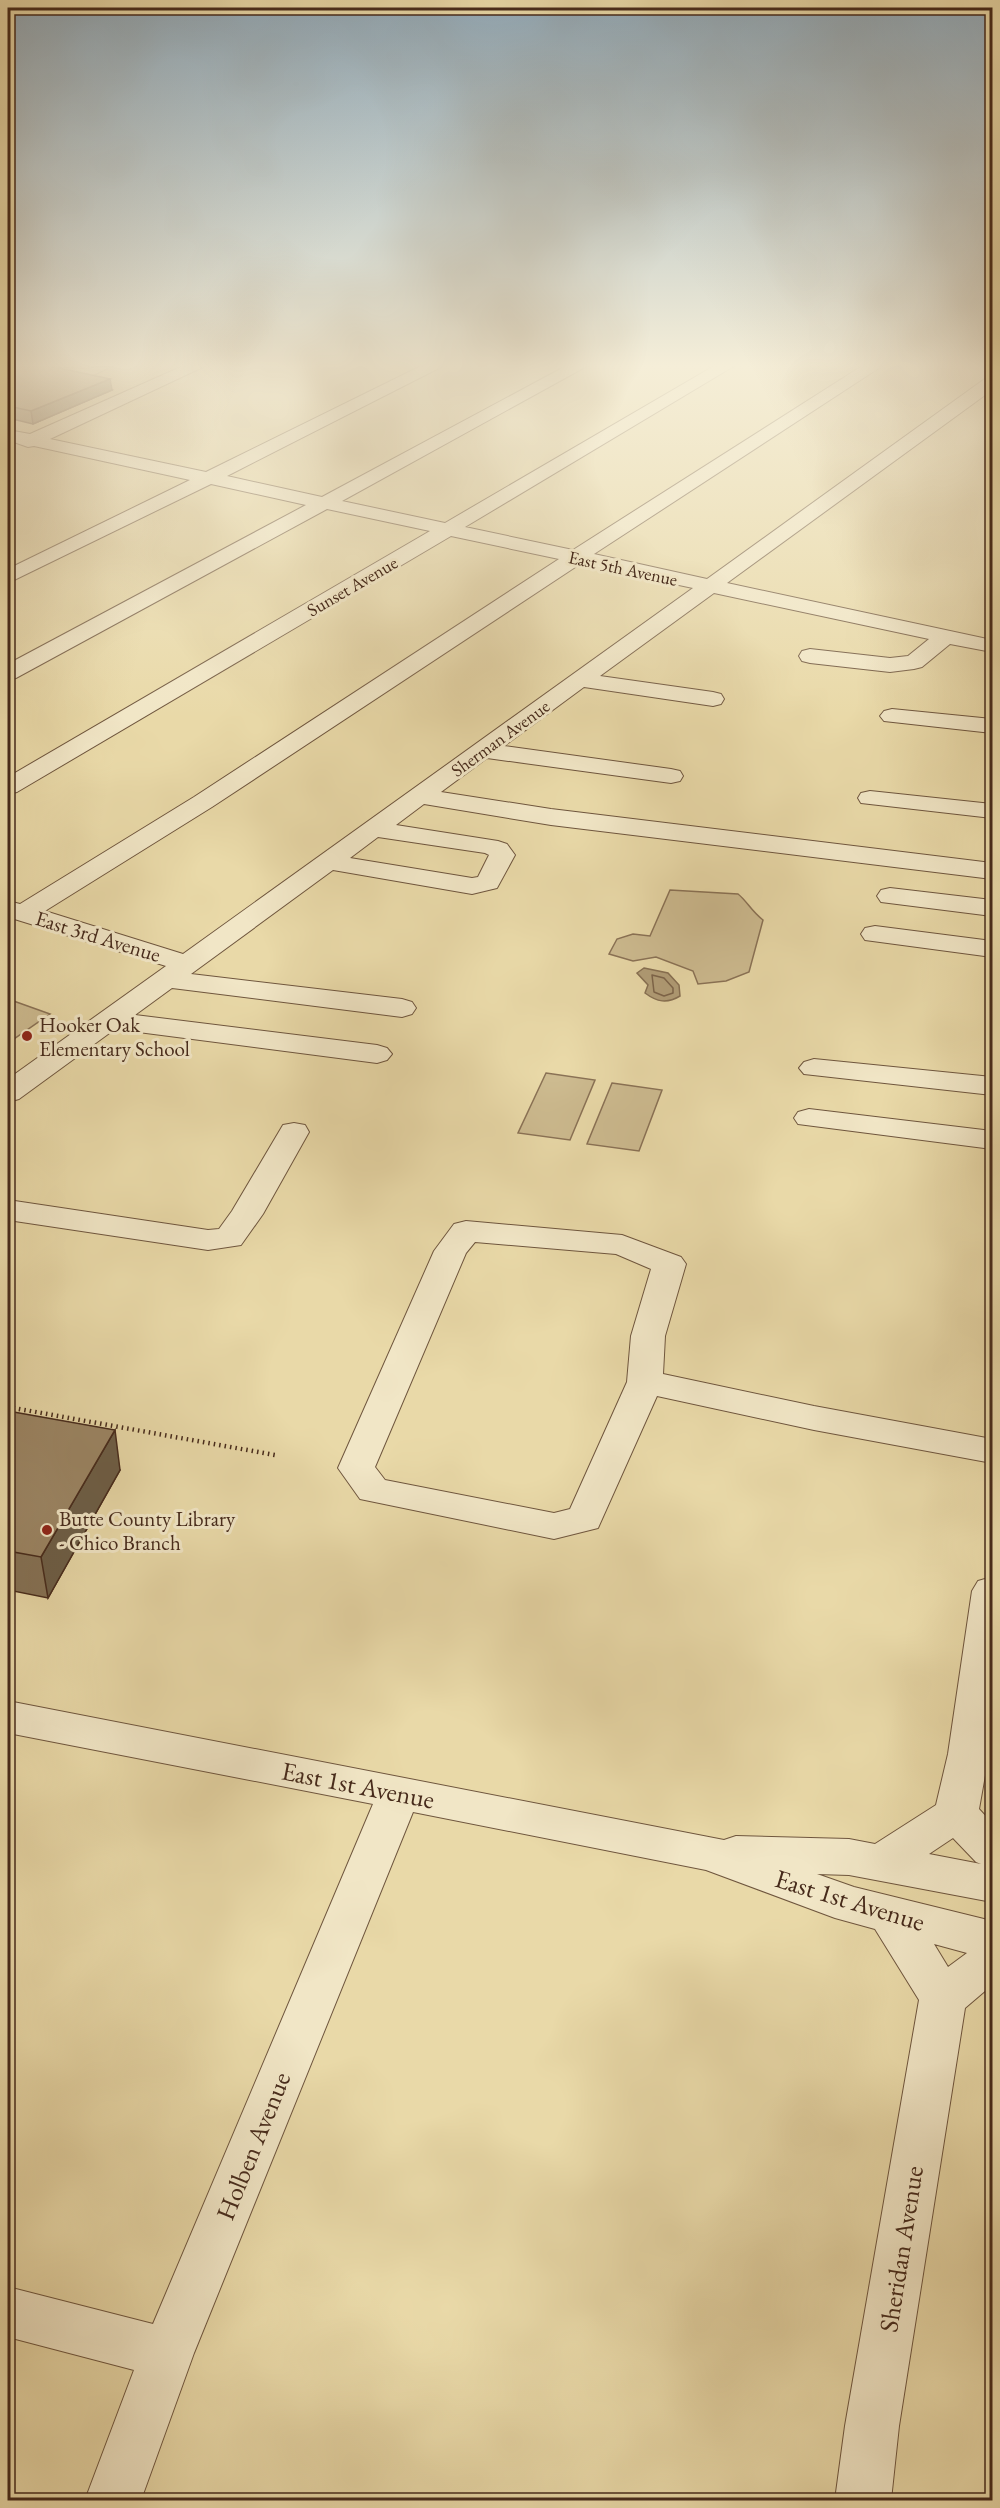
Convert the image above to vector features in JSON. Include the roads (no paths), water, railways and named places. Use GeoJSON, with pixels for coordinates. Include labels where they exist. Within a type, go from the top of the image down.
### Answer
{"type":"FeatureCollection","features":[{"type":"Feature","properties":{"kind":"street"},"geometry":{"type":"LineString","coordinates":[[8,578],[198,483]]}},
{"type":"Feature","properties":{"kind":"street","name":"East 5th Avenue"},"geometry":{"type":"LineString","coordinates":[[238,483],[709,587],[993,646]]}},
{"type":"Feature","properties":{"kind":"street"},"geometry":{"type":"LineString","coordinates":[[8,673],[360,483]]}},
{"type":"Feature","properties":{"kind":"street","name":"Sunset Avenue"},"geometry":{"type":"LineString","coordinates":[[8,787],[528,483]]}},
{"type":"Feature","properties":{"kind":"street"},"geometry":{"type":"LineString","coordinates":[[16,911],[203,802],[691,483]]}},
{"type":"Feature","properties":{"kind":"street","name":"Sherman Avenue"},"geometry":{"type":"LineString","coordinates":[[8,1093],[853,483]]}},
{"type":"Feature","properties":{"kind":"street"},"geometry":{"type":"LineString","coordinates":[[810,656],[890,665],[914,662],[945,637]]}},
{"type":"Feature","properties":{"kind":"street"},"geometry":{"type":"LineString","coordinates":[[581,680],[713,699]]}},
{"type":"Feature","properties":{"kind":"street"},"geometry":{"type":"LineString","coordinates":[[892,716],[993,726]]}},
{"type":"Feature","properties":{"kind":"street"},"geometry":{"type":"LineString","coordinates":[[483,750],[671,776]]}},
{"type":"Feature","properties":{"kind":"street"},"geometry":{"type":"LineString","coordinates":[[421,796],[550,817],[993,871]]}},
{"type":"Feature","properties":{"kind":"street"},"geometry":{"type":"LineString","coordinates":[[870,798],[993,811]]}},
{"type":"Feature","properties":{"kind":"street"},"geometry":{"type":"LineString","coordinates":[[329,862],[472,886],[488,882],[502,855],[498,849],[489,846],[375,829]]}},
{"type":"Feature","properties":{"kind":"street"},"geometry":{"type":"LineString","coordinates":[[890,896],[993,908]]}},
{"type":"Feature","properties":{"kind":"street","name":"East 3rd Avenue"},"geometry":{"type":"LineString","coordinates":[[16,911],[178,972],[402,1008]]}},
{"type":"Feature","properties":{"kind":"street"},"geometry":{"type":"LineString","coordinates":[[875,934],[993,949]]}},
{"type":"Feature","properties":{"kind":"street"},"geometry":{"type":"LineString","coordinates":[[110,1020],[376,1054]]}},
{"type":"Feature","properties":{"kind":"street"},"geometry":{"type":"LineString","coordinates":[[814,1068],[993,1086]]}},
{"type":"Feature","properties":{"kind":"street"},"geometry":{"type":"LineString","coordinates":[[808,1118],[993,1140]]}},
{"type":"Feature","properties":{"kind":"street"},"geometry":{"type":"LineString","coordinates":[[8,1210],[208,1240],[230,1238],[247,1214],[294,1132]]}},
{"type":"Feature","properties":{"kind":"street"},"geometry":{"type":"LineString","coordinates":[[466,1231],[622,1245],[669,1264],[648,1336],[645,1382],[585,1519],[554,1526],[373,1490],[356,1468],[450,1251],[466,1231]]}},
{"type":"Feature","properties":{"kind":"street"},"geometry":{"type":"LineString","coordinates":[[645,1382],[814,1418],[993,1451]]}},
{"type":"Feature","properties":{"kind":"street"},"geometry":{"type":"LineString","coordinates":[[881,1863],[956,1814],[969,1754],[993,1591]]}},
{"type":"Feature","properties":{"kind":"street","name":"East 1st Avenue"},"geometry":{"type":"LineString","coordinates":[[8,1717],[709,1853],[851,1905],[993,1940]]}},
{"type":"Feature","properties":{"kind":"street","name":"Holben Avenue"},"geometry":{"type":"LineString","coordinates":[[113,2500],[167,2354],[399,1793]]}},
{"type":"Feature","properties":{"kind":"street"},"geometry":{"type":"LineString","coordinates":[[956,1814],[993,1850]]}},
{"type":"Feature","properties":{"kind":"street","name":"East 1st Avenue"},"geometry":{"type":"LineString","coordinates":[[709,1853],[849,1857],[993,1884]]}},
{"type":"Feature","properties":{"kind":"street"},"geometry":{"type":"LineString","coordinates":[[890,1915],[943,1998],[993,1959]]}},
{"type":"Feature","properties":{"kind":"street","name":"Sheridan Avenue"},"geometry":{"type":"LineString","coordinates":[[863,2500],[872,2426],[943,1998]]}},
{"type":"Feature","properties":{"kind":"street"},"geometry":{"type":"LineString","coordinates":[[8,2312],[167,2354]]}},
{"type":"Feature","properties":{"kind":"water"},"geometry":{"type":"Polygon","coordinates":[[[644,968],[668,973],[679,985],[680,996],[662,1001],[645,993],[648,985],[637,973],[644,968]]]}},
{"type":"Feature","properties":{"kind":"place","name":"Hooker Oak Elementary School"},"geometry":{"type":"Point","coordinates":[27,1036]}},
{"type":"Feature","properties":{"kind":"place","name":"Butte County Library - Chico Branch"},"geometry":{"type":"Point","coordinates":[47,1530]}}]}
